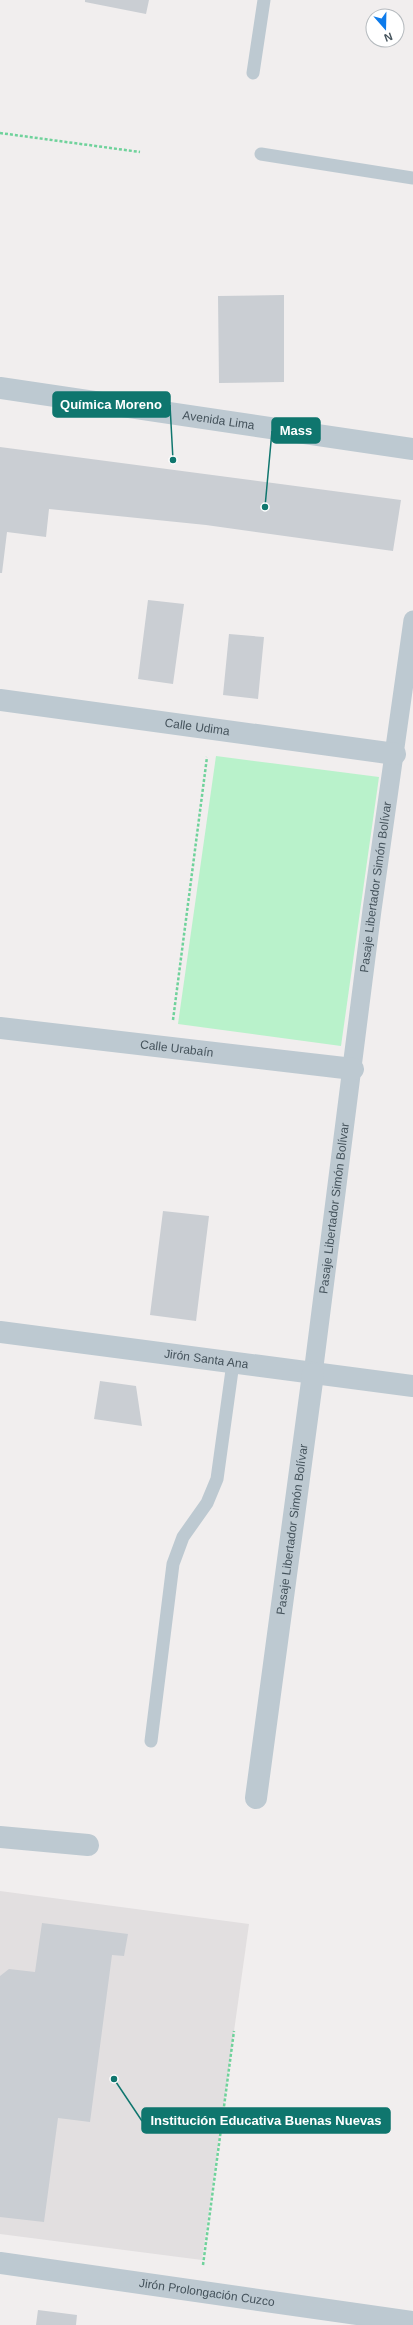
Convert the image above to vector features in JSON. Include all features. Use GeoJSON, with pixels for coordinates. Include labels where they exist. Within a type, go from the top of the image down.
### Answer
{"type":"FeatureCollection","features":[{"type":"Feature","properties":{"kind":"street","name":"Avenida Lima"},"geometry":{"type":"LineString","coordinates":[[0,388],[413,449]]}},
{"type":"Feature","properties":{"kind":"street","name":"Pasaje Libertador Simón Bolívar"},"geometry":{"type":"LineString","coordinates":[[256,1798],[353,1069],[372,910],[413,620]]}},
{"type":"Feature","properties":{"kind":"street","name":"Calle Udima"},"geometry":{"type":"LineString","coordinates":[[0,700],[395,754]]}},
{"type":"Feature","properties":{"kind":"street","name":"Calle Urabaín"},"geometry":{"type":"LineString","coordinates":[[0,1028],[353,1069]]}},
{"type":"Feature","properties":{"kind":"street","name":"Jirón Santa Ana"},"geometry":{"type":"LineString","coordinates":[[0,1332],[413,1386]]}},
{"type":"Feature","properties":{"kind":"street"},"geometry":{"type":"LineString","coordinates":[[0,1837],[88,1846]]}},
{"type":"Feature","properties":{"kind":"street","name":"Jirón Prolongación Cuzco"},"geometry":{"type":"LineString","coordinates":[[0,2263],[413,2322]]}},
{"type":"Feature","properties":{"kind":"lane"},"geometry":{"type":"LineString","coordinates":[[253,72],[264,0]]}},
{"type":"Feature","properties":{"kind":"lane"},"geometry":{"type":"LineString","coordinates":[[261,154],[413,178]]}},
{"type":"Feature","properties":{"kind":"lane"},"geometry":{"type":"LineString","coordinates":[[151,1741],[173,1564],[183,1538],[207,1503],[216,1479],[233,1363]]}},
{"type":"Feature","properties":{"kind":"path"},"geometry":{"type":"LineString","coordinates":[[0,133],[140,152]]}},
{"type":"Feature","properties":{"kind":"path"},"geometry":{"type":"LineString","coordinates":[[170,1048],[211,729]]}},
{"type":"Feature","properties":{"kind":"path"},"geometry":{"type":"LineString","coordinates":[[199,2291],[234,2031]]}},
{"type":"Feature","properties":{"kind":"shaded area"},"geometry":{"type":"Polygon","coordinates":[[[0,1891],[249,1924],[202,2260],[0,2234],[0,1891]]]}},
{"type":"Feature","properties":{"kind":"green space"},"geometry":{"type":"Polygon","coordinates":[[[216,756],[379,777],[341,1046],[178,1024],[216,756]]]}},
{"type":"Feature","properties":{"kind":"building"},"geometry":{"type":"Polygon","coordinates":[[[85,0],[149,0],[146,14],[85,2],[85,0]]]}},
{"type":"Feature","properties":{"kind":"building"},"geometry":{"type":"Polygon","coordinates":[[[284,295],[284,382],[219,383],[218,296],[284,295]]]}},
{"type":"Feature","properties":{"kind":"building"},"geometry":{"type":"Polygon","coordinates":[[[0,447],[401,500],[393,551],[206,525],[49,509],[46,537],[7,532],[2,573],[0,573],[0,447]]]}},
{"type":"Feature","properties":{"kind":"building"},"geometry":{"type":"Polygon","coordinates":[[[148,600],[184,604],[173,684],[138,679],[148,600]]]}},
{"type":"Feature","properties":{"kind":"building"},"geometry":{"type":"Polygon","coordinates":[[[229,634],[264,637],[258,699],[223,695],[229,634]]]}},
{"type":"Feature","properties":{"kind":"building"},"geometry":{"type":"Polygon","coordinates":[[[163,1211],[209,1216],[196,1321],[150,1315],[163,1211]]]}},
{"type":"Feature","properties":{"kind":"building"},"geometry":{"type":"Polygon","coordinates":[[[100,1381],[136,1386],[142,1426],[94,1419],[100,1381]]]}},
{"type":"Feature","properties":{"kind":"building"},"geometry":{"type":"Polygon","coordinates":[[[42,1923],[128,1934],[124,1956],[112,1955],[90,2122],[58,2118],[44,2222],[0,2217],[0,1976],[9,1969],[35,1972],[42,1923]]]}},
{"type":"Feature","properties":{"kind":"building"},"geometry":{"type":"Polygon","coordinates":[[[38,2310],[77,2315],[76,2325],[36,2325],[38,2310]]]}},
{"type":"Feature","properties":{"kind":"place","name":"Química Moreno"},"geometry":{"type":"Point","coordinates":[173,460]}},
{"type":"Feature","properties":{"kind":"place","name":"Mass"},"geometry":{"type":"Point","coordinates":[265,507]}},
{"type":"Feature","properties":{"kind":"place","name":"Institución Educativa Buenas Nuevas"},"geometry":{"type":"Point","coordinates":[114,2079]}}]}
